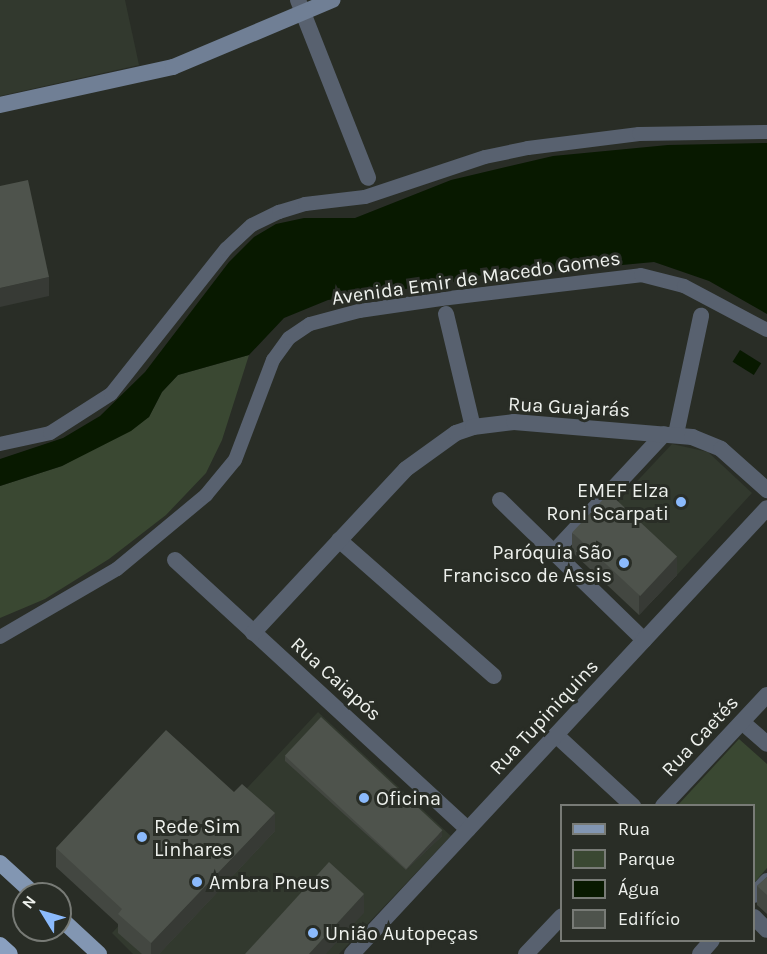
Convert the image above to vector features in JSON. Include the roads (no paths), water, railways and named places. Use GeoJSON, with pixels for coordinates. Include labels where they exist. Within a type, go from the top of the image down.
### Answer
{"type":"FeatureCollection","features":[{"type":"Feature","properties":{"kind":"highway"},"geometry":{"type":"LineString","coordinates":[[0,945],[10,954]]}},
{"type":"Feature","properties":{"kind":"main road"},"geometry":{"type":"LineString","coordinates":[[0,105],[173,67],[300,6],[332,0]]}},
{"type":"Feature","properties":{"kind":"main road"},"geometry":{"type":"LineString","coordinates":[[0,863],[21,882]]}},
{"type":"Feature","properties":{"kind":"main road"},"geometry":{"type":"LineString","coordinates":[[72,929],[99,954]]}},
{"type":"Feature","properties":{"kind":"street"},"geometry":{"type":"LineString","coordinates":[[300,6],[368,178]]}},
{"type":"Feature","properties":{"kind":"street"},"geometry":{"type":"LineString","coordinates":[[0,444],[50,433],[111,394],[226,249],[252,225],[279,212],[305,204],[365,197],[485,157],[528,148],[639,134],[767,132]]}},
{"type":"Feature","properties":{"kind":"street","name":"Avenida Emir de Macedo Gomes"},"geometry":{"type":"LineString","coordinates":[[0,637],[117,569],[206,495],[235,460],[273,360],[289,338],[310,324],[405,304],[641,275],[684,286],[767,330]]}},
{"type":"Feature","properties":{"kind":"street"},"geometry":{"type":"LineString","coordinates":[[446,314],[473,428]]}},
{"type":"Feature","properties":{"kind":"street"},"geometry":{"type":"LineString","coordinates":[[554,552],[670,434],[701,316]]}},
{"type":"Feature","properties":{"kind":"street","name":"Rua Guajarás"},"geometry":{"type":"LineString","coordinates":[[253,633],[406,469],[456,433],[473,428],[514,422],[670,434],[721,449],[767,490]]}},
{"type":"Feature","properties":{"kind":"street"},"geometry":{"type":"LineString","coordinates":[[500,500],[645,640]]}},
{"type":"Feature","properties":{"kind":"street","name":"Rua Tupiniquins"},"geometry":{"type":"LineString","coordinates":[[352,954],[767,508]]}},
{"type":"Feature","properties":{"kind":"street"},"geometry":{"type":"LineString","coordinates":[[339,540],[494,676]]}},
{"type":"Feature","properties":{"kind":"street","name":"Rua Caiapós"},"geometry":{"type":"LineString","coordinates":[[175,560],[468,829]]}},
{"type":"Feature","properties":{"kind":"street","name":"Rua Caetés"},"geometry":{"type":"LineString","coordinates":[[665,804],[767,695]]}},
{"type":"Feature","properties":{"kind":"street"},"geometry":{"type":"LineString","coordinates":[[742,722],[767,744]]}},
{"type":"Feature","properties":{"kind":"street"},"geometry":{"type":"LineString","coordinates":[[556,735],[631,804]]}},
{"type":"Feature","properties":{"kind":"street"},"geometry":{"type":"LineString","coordinates":[[755,893],[767,881]]}},
{"type":"Feature","properties":{"kind":"street"},"geometry":{"type":"LineString","coordinates":[[526,954],[560,917]]}},
{"type":"Feature","properties":{"kind":"street"},"geometry":{"type":"LineString","coordinates":[[755,919],[767,930]]}},
{"type":"Feature","properties":{"kind":"street"},"geometry":{"type":"LineString","coordinates":[[700,954],[710,942]]}},
{"type":"Feature","properties":{"kind":"water"},"geometry":{"type":"Polygon","coordinates":[[[767,143],[767,314],[709,281],[654,262],[475,279],[328,300],[284,318],[249,355],[178,375],[162,392],[149,417],[131,431],[62,466],[0,486],[0,459],[63,438],[100,416],[145,372],[229,262],[254,237],[276,224],[304,218],[355,218],[451,180],[553,156],[668,145],[767,143]]]}},
{"type":"Feature","properties":{"kind":"water"},"geometry":{"type":"Polygon","coordinates":[[[740,350],[761,363],[754,375],[733,362],[740,350]]]}},
{"type":"Feature","properties":{"kind":"place","name":"EMEF Elza Roni Scarpati"},"geometry":{"type":"Point","coordinates":[681,502]}},
{"type":"Feature","properties":{"kind":"place","name":"Paróquia São Francisco de Assis"},"geometry":{"type":"Point","coordinates":[624,563]}},
{"type":"Feature","properties":{"kind":"place","name":"Oficina"},"geometry":{"type":"Point","coordinates":[364,798]}},
{"type":"Feature","properties":{"kind":"place","name":"Rede Sim Linhares"},"geometry":{"type":"Point","coordinates":[142,837]}},
{"type":"Feature","properties":{"kind":"place","name":"Ambra Pneus"},"geometry":{"type":"Point","coordinates":[197,882]}},
{"type":"Feature","properties":{"kind":"place","name":"União Autopeças"},"geometry":{"type":"Point","coordinates":[313,933]}}]}
